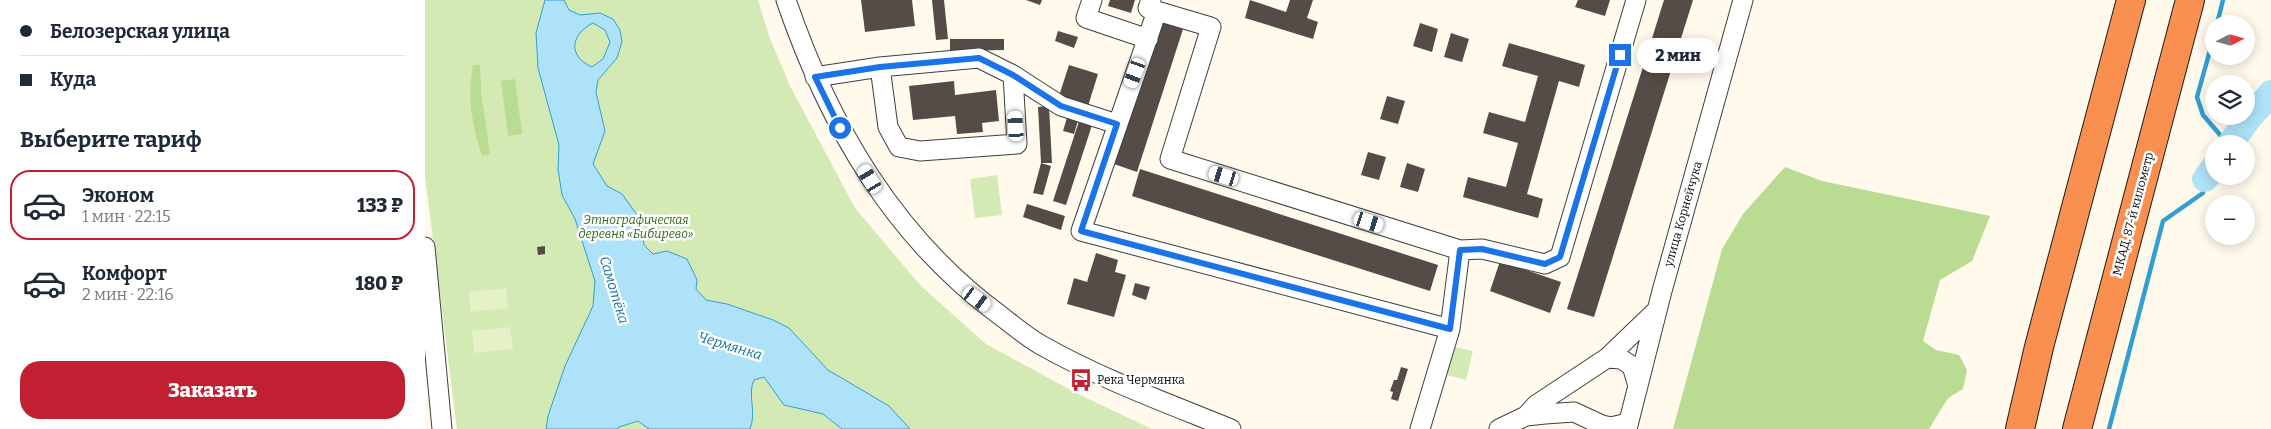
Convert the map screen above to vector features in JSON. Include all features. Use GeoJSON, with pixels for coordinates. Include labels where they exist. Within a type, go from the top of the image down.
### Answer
{"type":"FeatureCollection","features":[{"type":"Feature","properties":{"kind":"highway"},"geometry":{"type":"LineString","coordinates":[[2020,429],[2044,328],[2131,0]]}},
{"type":"Feature","properties":{"kind":"highway","name":"МКАД, 87-й километр"},"geometry":{"type":"LineString","coordinates":[[2077,429],[2190,0]]}},
{"type":"Feature","properties":{"kind":"street"},"geometry":{"type":"LineString","coordinates":[[786,0],[815,77],[849,144],[875,187],[935,259],[977,299],[1040,344],[1108,379],[1231,429]]}},
{"type":"Feature","properties":{"kind":"street"},"geometry":{"type":"LineString","coordinates":[[1092,0],[1086,18],[1148,39]]}},
{"type":"Feature","properties":{"kind":"street"},"geometry":{"type":"LineString","coordinates":[[1450,329],[1081,231],[1148,39],[1154,6],[1211,27],[1170,159],[1460,250],[1482,249],[1545,264],[1560,257],[1636,0]]}},
{"type":"Feature","properties":{"kind":"street","name":"улица Корнейчука"},"geometry":{"type":"LineString","coordinates":[[1628,426],[1657,310],[1743,0]]}},
{"type":"Feature","properties":{"kind":"street"},"geometry":{"type":"LineString","coordinates":[[815,77],[880,67],[979,58],[1013,75],[1061,106],[1117,124]]}},
{"type":"Feature","properties":{"kind":"street"},"geometry":{"type":"LineString","coordinates":[[880,67],[888,127],[899,147],[920,151],[1017,144],[1013,75]]}},
{"type":"Feature","properties":{"kind":"street"},"geometry":{"type":"LineString","coordinates":[[425,248],[432,401],[442,429]]}},
{"type":"Feature","properties":{"kind":"street"},"geometry":{"type":"LineString","coordinates":[[1420,429],[1450,329],[1460,250]]}},
{"type":"Feature","properties":{"kind":"street"},"geometry":{"type":"LineString","coordinates":[[1526,416],[1536,405],[1607,358],[1657,310]]}},
{"type":"Feature","properties":{"kind":"street"},"geometry":{"type":"LineString","coordinates":[[1607,358],[1621,360],[1633,366],[1638,386]]}},
{"type":"Feature","properties":{"kind":"street"},"geometry":{"type":"LineString","coordinates":[[1499,429],[1526,416],[1574,412],[1602,425],[1611,427],[1628,426]]}},
{"type":"Feature","properties":{"kind":"street"},"geometry":{"type":"LineString","coordinates":[[1557,413],[1585,429]]}},
{"type":"Feature","properties":{"kind":"green space","name":"Этнографическая деревня «Бибирево»"},"geometry":{"type":"Polygon","coordinates":[[[425,0],[758,0],[769,36],[790,86],[855,208],[921,286],[986,344],[1078,394],[1152,429],[457,429],[425,176],[425,0]]]}},
{"type":"Feature","properties":{"kind":"green space"},"geometry":{"type":"Polygon","coordinates":[[[473,65],[480,65],[481,91],[490,154],[482,156],[471,111],[470,88],[473,65]]]}},
{"type":"Feature","properties":{"kind":"green space"},"geometry":{"type":"Polygon","coordinates":[[[515,79],[522,134],[508,136],[501,81],[515,79]]]}},
{"type":"Feature","properties":{"kind":"green space"},"geometry":{"type":"Polygon","coordinates":[[[1785,167],[1822,181],[1990,216],[1972,261],[1940,280],[1923,341],[1936,350],[1959,355],[1967,370],[1963,389],[1948,398],[1929,429],[1673,429],[1722,249],[1743,214],[1785,167]]]}},
{"type":"Feature","properties":{"kind":"green space"},"geometry":{"type":"Polygon","coordinates":[[[997,175],[1002,215],[975,218],[970,179],[997,175]]]}},
{"type":"Feature","properties":{"kind":"green space"},"geometry":{"type":"Polygon","coordinates":[[[506,288],[508,308],[471,312],[469,292],[506,288]]]}},
{"type":"Feature","properties":{"kind":"green space"},"geometry":{"type":"Polygon","coordinates":[[[510,327],[513,349],[474,353],[472,331],[510,327]]]}},
{"type":"Feature","properties":{"kind":"green space"},"geometry":{"type":"Polygon","coordinates":[[[1454,347],[1473,351],[1466,380],[1447,375],[1454,347]]]}},
{"type":"Feature","properties":{"kind":"water","name":"Самотёка"},"geometry":{"type":"Polygon","coordinates":[[[545,0],[564,0],[569,10],[580,15],[600,13],[613,19],[620,30],[622,42],[617,58],[598,80],[596,92],[605,131],[593,164],[607,186],[622,194],[640,219],[644,245],[653,254],[667,251],[687,259],[697,280],[696,289],[706,300],[727,304],[773,320],[789,328],[828,370],[889,406],[910,429],[842,429],[823,414],[784,405],[764,377],[754,380],[752,385],[753,416],[750,429],[649,429],[638,421],[618,429],[546,429],[548,416],[565,366],[593,306],[595,281],[575,219],[562,195],[558,169],[559,145],[538,68],[536,33],[545,0]],[[593,23],[580,33],[576,39],[576,51],[579,57],[592,67],[603,59],[610,42],[605,30],[593,23]]]}},
{"type":"Feature","properties":{"kind":"building"},"geometry":{"type":"Polygon","coordinates":[[[861,0],[912,0],[915,26],[865,32],[861,0]]]}},
{"type":"Feature","properties":{"kind":"building"},"geometry":{"type":"Polygon","coordinates":[[[932,0],[944,0],[948,39],[936,40],[932,0]]]}},
{"type":"Feature","properties":{"kind":"building"},"geometry":{"type":"Polygon","coordinates":[[[1026,0],[1042,0],[1040,5],[1026,0]]]}},
{"type":"Feature","properties":{"kind":"building"},"geometry":{"type":"Polygon","coordinates":[[[1110,0],[1135,0],[1131,13],[1108,6],[1110,0]]]}},
{"type":"Feature","properties":{"kind":"building"},"geometry":{"type":"Polygon","coordinates":[[[1250,0],[1286,12],[1290,0],[1313,0],[1307,18],[1318,22],[1313,39],[1245,18],[1250,0]]]}},
{"type":"Feature","properties":{"kind":"building"},"geometry":{"type":"Polygon","coordinates":[[[1578,0],[1610,0],[1605,16],[1575,7],[1578,0]]]}},
{"type":"Feature","properties":{"kind":"building"},"geometry":{"type":"Polygon","coordinates":[[[1664,0],[1693,0],[1594,317],[1567,309],[1664,0]]]}},
{"type":"Feature","properties":{"kind":"building"},"geometry":{"type":"Polygon","coordinates":[[[1161,19],[1184,26],[1137,172],[1114,164],[1161,19]]]}},
{"type":"Feature","properties":{"kind":"building"},"geometry":{"type":"Polygon","coordinates":[[[1420,23],[1438,29],[1432,52],[1413,46],[1420,23]]]}},
{"type":"Feature","properties":{"kind":"building"},"geometry":{"type":"Polygon","coordinates":[[[1058,31],[1078,37],[1074,48],[1055,41],[1058,31]]]}},
{"type":"Feature","properties":{"kind":"building"},"geometry":{"type":"Polygon","coordinates":[[[1451,33],[1469,39],[1462,62],[1444,57],[1451,33]]]}},
{"type":"Feature","properties":{"kind":"building"},"geometry":{"type":"Polygon","coordinates":[[[950,39],[1004,39],[1004,50],[950,51],[950,39]]]}},
{"type":"Feature","properties":{"kind":"building"},"geometry":{"type":"Polygon","coordinates":[[[1509,43],[1585,65],[1579,87],[1559,81],[1527,194],[1543,199],[1538,218],[1463,197],[1468,177],[1506,187],[1518,143],[1483,133],[1489,112],[1525,122],[1538,76],[1502,66],[1509,43]]]}},
{"type":"Feature","properties":{"kind":"building"},"geometry":{"type":"Polygon","coordinates":[[[1069,65],[1098,74],[1088,106],[1059,96],[1069,65]]]}},
{"type":"Feature","properties":{"kind":"building"},"geometry":{"type":"Polygon","coordinates":[[[954,81],[955,95],[996,90],[999,121],[982,123],[983,132],[957,134],[955,116],[913,120],[909,86],[954,81]]]}},
{"type":"Feature","properties":{"kind":"building"},"geometry":{"type":"Polygon","coordinates":[[[1387,96],[1405,101],[1398,124],[1380,119],[1387,96]]]}},
{"type":"Feature","properties":{"kind":"building"},"geometry":{"type":"Polygon","coordinates":[[[1049,106],[1052,163],[1041,163],[1038,107],[1049,106]]]}},
{"type":"Feature","properties":{"kind":"building"},"geometry":{"type":"Polygon","coordinates":[[[1069,111],[1080,114],[1074,134],[1063,131],[1069,111]]]}},
{"type":"Feature","properties":{"kind":"building"},"geometry":{"type":"Polygon","coordinates":[[[1081,115],[1094,119],[1066,205],[1053,201],[1081,115]]]}},
{"type":"Feature","properties":{"kind":"building"},"geometry":{"type":"Polygon","coordinates":[[[1368,152],[1386,157],[1379,180],[1361,175],[1368,152]]]}},
{"type":"Feature","properties":{"kind":"building"},"geometry":{"type":"Polygon","coordinates":[[[1041,163],[1051,166],[1043,195],[1033,193],[1041,163]]]}},
{"type":"Feature","properties":{"kind":"building"},"geometry":{"type":"Polygon","coordinates":[[[1407,163],[1425,169],[1418,192],[1400,187],[1407,163]]]}},
{"type":"Feature","properties":{"kind":"building"},"geometry":{"type":"Polygon","coordinates":[[[1140,169],[1438,265],[1430,291],[1132,196],[1140,169]]]}},
{"type":"Feature","properties":{"kind":"building"},"geometry":{"type":"Polygon","coordinates":[[[1027,204],[1065,216],[1061,230],[1023,217],[1027,204]]]}},
{"type":"Feature","properties":{"kind":"building"},"geometry":{"type":"Polygon","coordinates":[[[545,246],[545,254],[538,255],[537,247],[545,246]]]}},
{"type":"Feature","properties":{"kind":"building"},"geometry":{"type":"Polygon","coordinates":[[[1096,253],[1118,260],[1115,272],[1126,275],[1114,317],[1067,304],[1074,278],[1087,282],[1096,253]]]}},
{"type":"Feature","properties":{"kind":"building"},"geometry":{"type":"Polygon","coordinates":[[[1500,261],[1561,282],[1550,313],[1490,291],[1500,261]]]}},
{"type":"Feature","properties":{"kind":"building"},"geometry":{"type":"Polygon","coordinates":[[[1135,283],[1150,287],[1146,300],[1132,295],[1135,283]]]}},
{"type":"Feature","properties":{"kind":"building"},"geometry":{"type":"Polygon","coordinates":[[[1401,367],[1408,369],[1398,401],[1391,399],[1393,392],[1390,391],[1394,380],[1397,380],[1401,367]]]}},
{"type":"Feature","properties":{"kind":"waterway"},"geometry":{"type":"LineString","coordinates":[[2219,15],[2223,0]]}},
{"type":"Feature","properties":{"kind":"waterway"},"geometry":{"type":"LineString","coordinates":[[2206,65],[2197,97],[2203,115],[2220,135]]}},
{"type":"Feature","properties":{"kind":"waterway","name":"Чермянка"},"geometry":{"type":"LineString","coordinates":[[2237,135],[2271,93]]}},
{"type":"Feature","properties":{"kind":"waterway"},"geometry":{"type":"LineString","coordinates":[[2109,429],[2163,221],[2203,193],[2205,179]]}},
{"type":"Feature","properties":{"kind":"place","name":"Река Чермянка"},"geometry":{"type":"Point","coordinates":[1081,380]}},
{"type":"Feature","properties":{"kind":"route"},"geometry":{"type":"LineString","coordinates":[[840,128],[815,77],[880,67],[979,58],[1013,75],[1061,106],[1117,124],[1081,231],[1450,329],[1460,250],[1482,249],[1545,264],[1560,257],[1620,55]]}}]}
